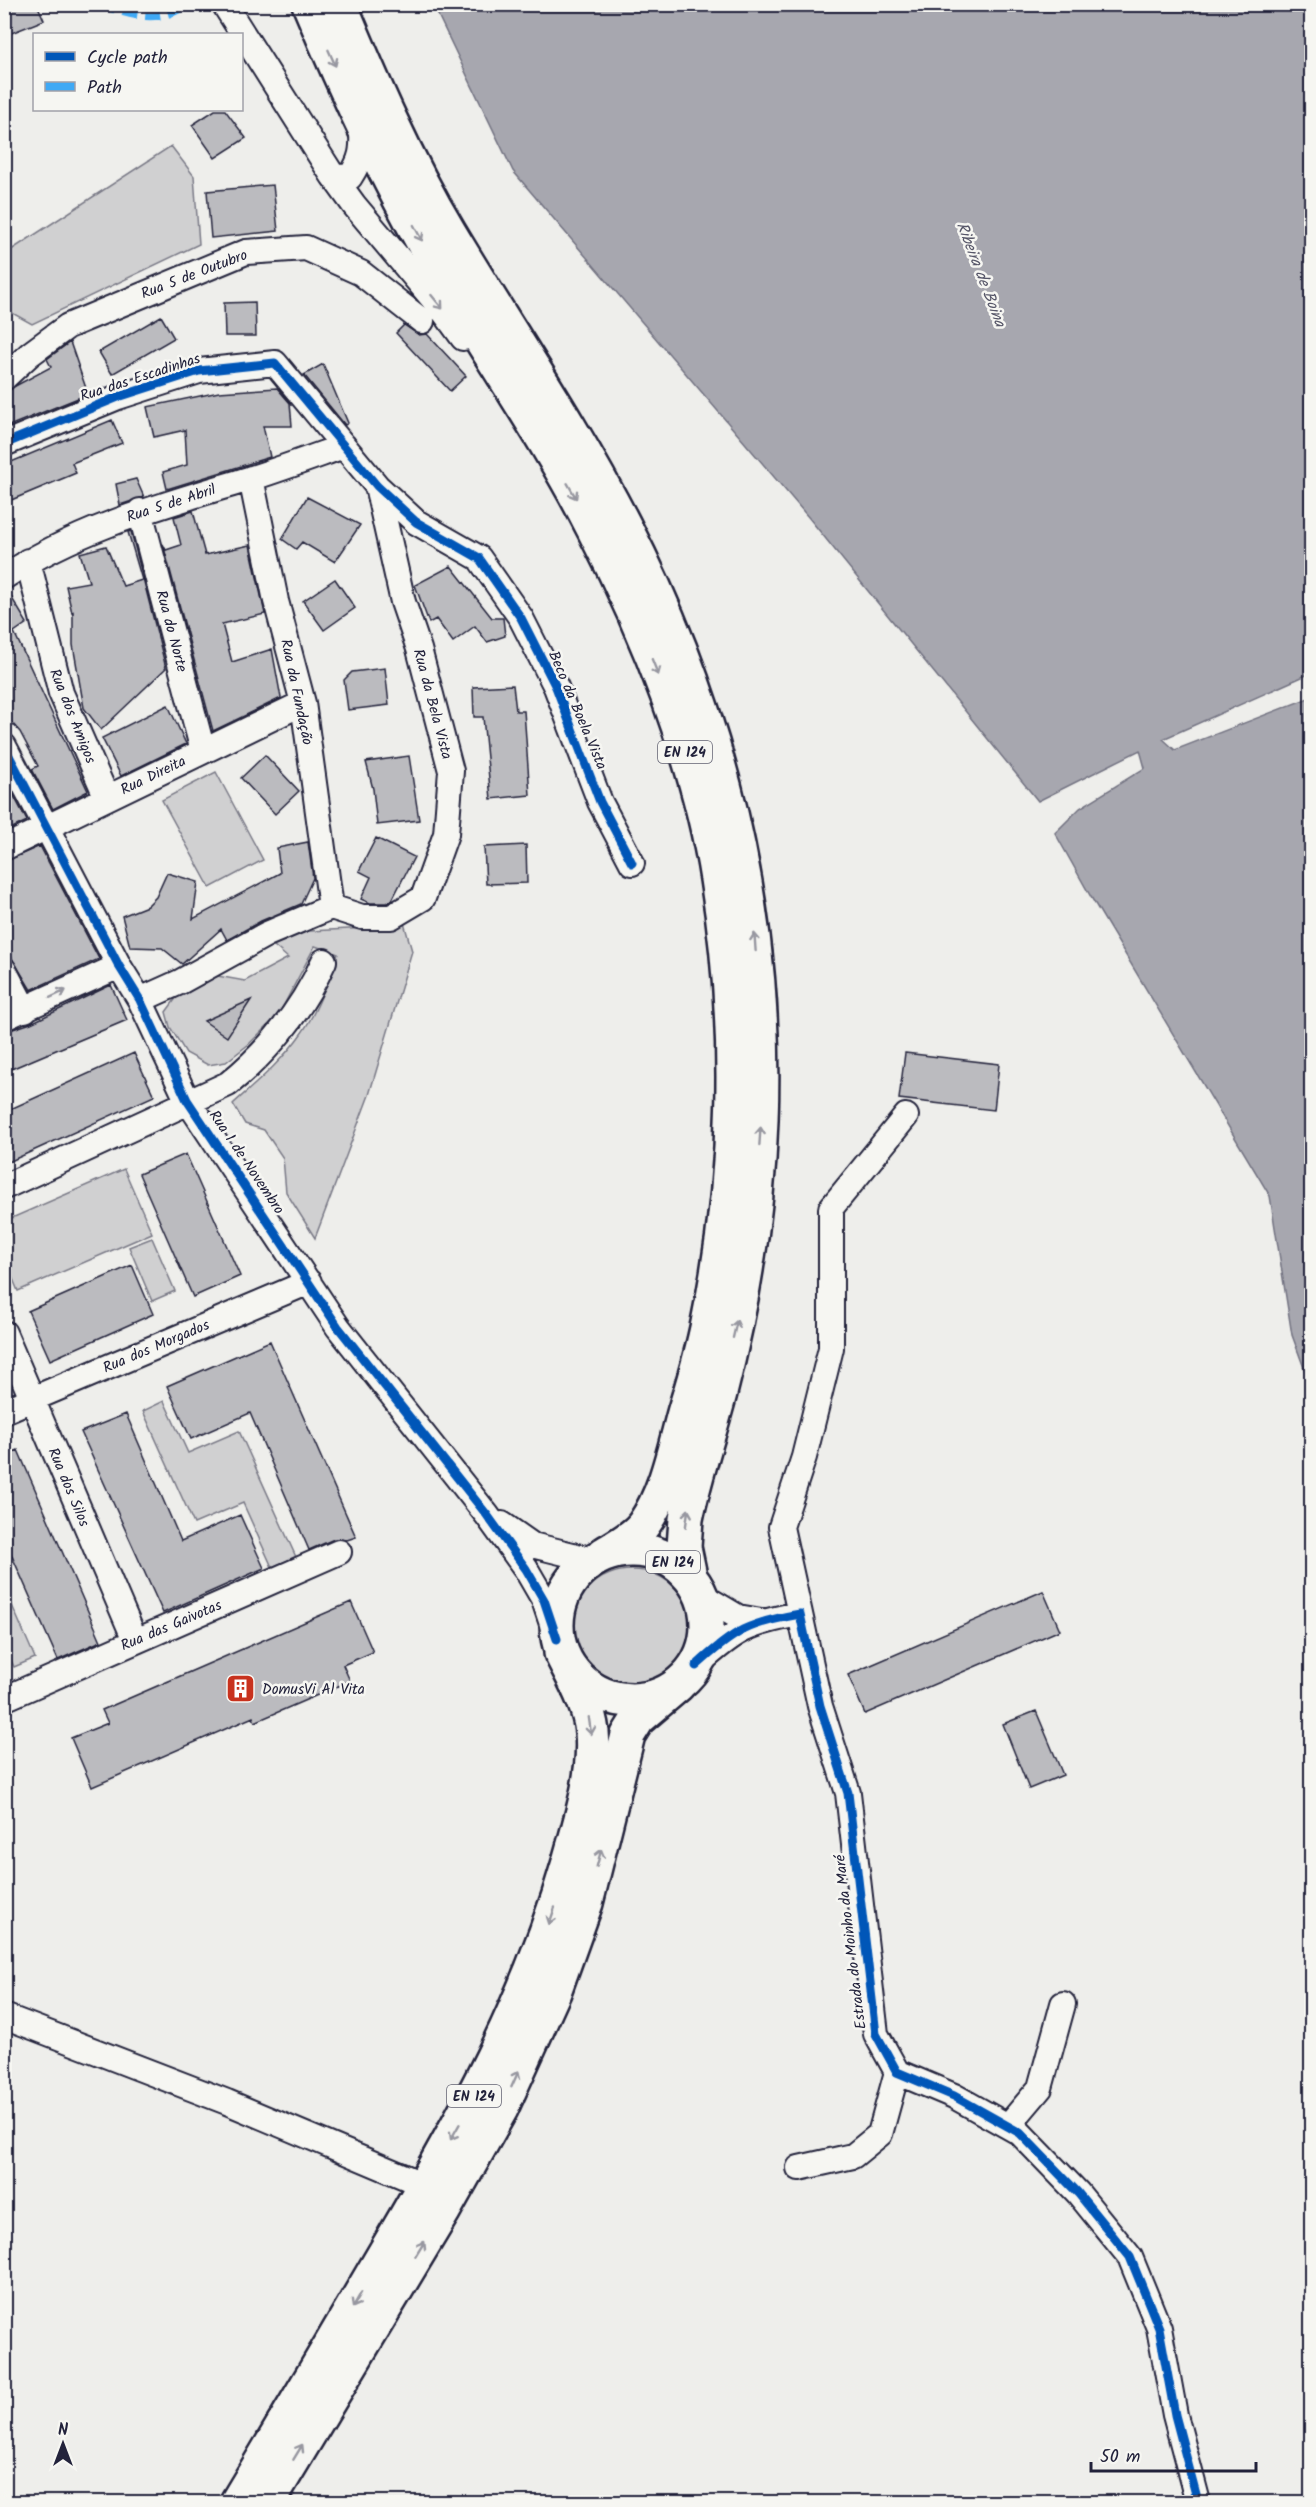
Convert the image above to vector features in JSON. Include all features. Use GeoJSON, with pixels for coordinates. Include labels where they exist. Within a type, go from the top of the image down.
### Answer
{"type":"FeatureCollection","features":[{"type":"Feature","properties":{"kind":"main road","name":"EN 124"},"geometry":{"type":"LineString","coordinates":[[237,2502],[462,2119],[520,2002],[554,1913],[581,1820],[591,1758],[592,1732],[587,1708],[559,1646],[556,1616],[563,1594],[575,1574],[636,1534],[646,1522],[660,1494],[706,1336],[717,1278],[732,1127],[730,995],[717,877],[696,786],[669,703],[631,608],[594,528],[429,254],[362,126],[309,4]]}},
{"type":"Feature","properties":{"kind":"main road","name":"EN 124"},"geometry":{"type":"LineString","coordinates":[[268,2502],[444,2211],[501,2109],[554,1992],[586,1903],[609,1822],[628,1735],[638,1719],[687,1676],[706,1643],[707,1627],[684,1547],[686,1519],[740,1309],[753,1225],[761,1119],[760,1018],[753,922],[733,813],[676,639],[624,525],[560,413],[447,229],[371,78],[340,4]]}},
{"type":"Feature","properties":{"kind":"main road","name":"EN 124"},"geometry":{"type":"LineString","coordinates":[[599,1557],[627,1550],[651,1552],[672,1561],[696,1585]]}},
{"type":"Feature","properties":{"kind":"main road"},"geometry":{"type":"LineString","coordinates":[[559,1646],[573,1673],[590,1688],[611,1698],[634,1701],[657,1696],[687,1676]]}},
{"type":"Feature","properties":{"kind":"street"},"geometry":{"type":"LineString","coordinates":[[224,4],[242,33]]}},
{"type":"Feature","properties":{"kind":"street"},"geometry":{"type":"LineString","coordinates":[[243,34],[333,176],[354,205],[444,312],[552,456]]}},
{"type":"Feature","properties":{"kind":"street"},"geometry":{"type":"LineString","coordinates":[[333,176],[350,177],[359,164],[364,153],[362,126]]}},
{"type":"Feature","properties":{"kind":"street","name":"Rua 5 de Outubro"},"geometry":{"type":"LineString","coordinates":[[4,378],[30,354],[68,326],[246,252],[306,248],[362,273],[422,321]]}},
{"type":"Feature","properties":{"kind":"street","name":"Rua das Escadinhas"},"geometry":{"type":"LineString","coordinates":[[4,444],[118,397],[199,371],[275,363],[377,486]]}},
{"type":"Feature","properties":{"kind":"street","name":"Rua 5 de Abril"},"geometry":{"type":"LineString","coordinates":[[4,577],[28,561],[76,537],[140,512],[251,478],[344,446]]}},
{"type":"Feature","properties":{"kind":"street","name":"Rua da Fundação"},"geometry":{"type":"LineString","coordinates":[[251,478],[276,602],[303,703],[331,907]]}},
{"type":"Feature","properties":{"kind":"street","name":"Beco da Boela Vista"},"geometry":{"type":"LineString","coordinates":[[377,486],[416,522],[479,558],[521,618],[556,687],[600,802],[632,863]]}},
{"type":"Feature","properties":{"kind":"street","name":"Rua da Bela Vista"},"geometry":{"type":"LineString","coordinates":[[331,907],[362,917],[392,917],[423,898],[446,834],[451,771],[419,649],[403,602],[377,486]]}},
{"type":"Feature","properties":{"kind":"street","name":"Rua do Norte"},"geometry":{"type":"LineString","coordinates":[[140,512],[203,751]]}},
{"type":"Feature","properties":{"kind":"street","name":"Rua dos Amigos"},"geometry":{"type":"LineString","coordinates":[[28,561],[61,693],[107,798]]}},
{"type":"Feature","properties":{"kind":"street","name":"Rua Direita"},"geometry":{"type":"LineString","coordinates":[[4,849],[46,826],[303,703]]}},
{"type":"Feature","properties":{"kind":"street","name":"Rua 1 de Novembro"},"geometry":{"type":"LineString","coordinates":[[4,746],[119,966],[140,1000],[187,1100],[338,1327],[487,1515]]}},
{"type":"Feature","properties":{"kind":"street"},"geometry":{"type":"LineString","coordinates":[[140,1000],[180,982],[267,934],[331,907]]}},
{"type":"Feature","properties":{"kind":"street"},"geometry":{"type":"LineString","coordinates":[[4,1187],[187,1100],[228,1084],[256,1061],[290,1022],[312,988],[324,961]]}},
{"type":"Feature","properties":{"kind":"street"},"geometry":{"type":"LineString","coordinates":[[4,970],[15,1014],[119,966]]}},
{"type":"Feature","properties":{"kind":"street","name":"Estrada do Moinho da Maré"},"geometry":{"type":"LineString","coordinates":[[897,2072],[876,2034],[848,1793],[820,1706],[780,1527],[804,1456],[831,1348],[831,1209],[906,1116]]}},
{"type":"Feature","properties":{"kind":"street","name":"Rua dos Morgados"},"geometry":{"type":"LineString","coordinates":[[4,1411],[309,1282]]}},
{"type":"Feature","properties":{"kind":"street","name":"Rua dos Silos"},"geometry":{"type":"LineString","coordinates":[[4,1333],[135,1640]]}},
{"type":"Feature","properties":{"kind":"street"},"geometry":{"type":"LineString","coordinates":[[487,1515],[532,1545],[599,1557]]}},
{"type":"Feature","properties":{"kind":"street"},"geometry":{"type":"LineString","coordinates":[[487,1515],[526,1569],[544,1600],[559,1646]]}},
{"type":"Feature","properties":{"kind":"street","name":"Rua das Gaivotas"},"geometry":{"type":"LineString","coordinates":[[4,1699],[339,1552]]}},
{"type":"Feature","properties":{"kind":"street"},"geometry":{"type":"LineString","coordinates":[[696,1585],[738,1617],[760,1621]]}},
{"type":"Feature","properties":{"kind":"street"},"geometry":{"type":"LineString","coordinates":[[687,1676],[721,1643],[760,1621],[800,1614]]}},
{"type":"Feature","properties":{"kind":"street"},"geometry":{"type":"LineString","coordinates":[[1008,2126],[1040,2088],[1063,2004]]}},
{"type":"Feature","properties":{"kind":"street"},"geometry":{"type":"LineString","coordinates":[[4,2016],[227,2102],[424,2185]]}},
{"type":"Feature","properties":{"kind":"street"},"geometry":{"type":"LineString","coordinates":[[799,2168],[853,2156],[880,2134],[897,2072],[954,2096],[1020,2133],[1078,2193],[1130,2257],[1159,2328],[1175,2415],[1198,2502]]}},
{"type":"Feature","properties":{"kind":"shaded area"},"geometry":{"type":"Polygon","coordinates":[[[171,146],[194,176],[199,244],[32,324],[5,309],[5,254],[171,146]]]}},
{"type":"Feature","properties":{"kind":"shaded area"},"geometry":{"type":"Polygon","coordinates":[[[216,772],[263,860],[210,888],[162,800],[216,772]]]}},
{"type":"Feature","properties":{"kind":"shaded area"},"geometry":{"type":"Polygon","coordinates":[[[404,923],[412,951],[369,1095],[315,1238],[286,1192],[283,1158],[264,1130],[245,1124],[233,1104],[260,1080],[301,1034],[317,1006],[338,954],[315,946],[279,1014],[249,1044],[226,1062],[208,1065],[186,1053],[170,1027],[166,1012],[182,990],[212,975],[245,981],[288,958],[273,945],[290,932],[369,928],[404,923]]]}},
{"type":"Feature","properties":{"kind":"shaded area"},"geometry":{"type":"Polygon","coordinates":[[[124,1169],[152,1233],[18,1291],[5,1260],[5,1221],[124,1169]]]}},
{"type":"Feature","properties":{"kind":"shaded area"},"geometry":{"type":"Polygon","coordinates":[[[152,1238],[175,1291],[152,1301],[129,1247],[152,1238]]]}},
{"type":"Feature","properties":{"kind":"shaded area"},"geometry":{"type":"Polygon","coordinates":[[[164,1401],[188,1453],[239,1431],[296,1557],[272,1567],[243,1503],[194,1524],[143,1411],[164,1401]]]}},
{"type":"Feature","properties":{"kind":"shaded area"},"geometry":{"type":"Polygon","coordinates":[[[632,1570],[655,1574],[675,1588],[689,1608],[693,1631],[689,1654],[675,1674],[655,1688],[632,1692],[609,1688],[589,1674],[575,1654],[571,1631],[575,1608],[589,1588],[609,1574],[632,1570]]]}},
{"type":"Feature","properties":{"kind":"shaded area"},"geometry":{"type":"Polygon","coordinates":[[[4,1587],[35,1658],[14,1667],[5,1646],[4,1587]]]}},
{"type":"Feature","properties":{"kind":"water","name":"Ribeira de Boina"},"geometry":{"type":"Polygon","coordinates":[[[429,5],[1311,5],[1311,673],[1163,739],[1175,750],[1311,697],[1311,1387],[1292,1335],[1270,1196],[1055,833],[1080,808],[1145,768],[1140,750],[1038,801],[809,518],[513,171],[437,13],[429,5]]]}},
{"type":"Feature","properties":{"kind":"building"},"geometry":{"type":"Polygon","coordinates":[[[11,4],[37,4],[44,20],[4,36],[4,8],[11,4]]]}},
{"type":"Feature","properties":{"kind":"building"},"geometry":{"type":"Polygon","coordinates":[[[213,111],[226,111],[246,138],[215,158],[192,125],[213,111]]]}},
{"type":"Feature","properties":{"kind":"building"},"geometry":{"type":"Polygon","coordinates":[[[273,185],[278,231],[211,238],[207,191],[273,185]]]}},
{"type":"Feature","properties":{"kind":"building"},"geometry":{"type":"Polygon","coordinates":[[[255,302],[256,336],[225,336],[224,303],[255,302]]]}},
{"type":"Feature","properties":{"kind":"building"},"geometry":{"type":"Polygon","coordinates":[[[161,316],[174,338],[112,374],[99,352],[161,316]]]}},
{"type":"Feature","properties":{"kind":"building"},"geometry":{"type":"Polygon","coordinates":[[[404,325],[419,335],[427,334],[466,376],[450,391],[396,333],[404,325]]]}},
{"type":"Feature","properties":{"kind":"building"},"geometry":{"type":"Polygon","coordinates":[[[70,342],[88,394],[4,428],[4,392],[51,367],[47,359],[70,342]]]}},
{"type":"Feature","properties":{"kind":"building"},"geometry":{"type":"Polygon","coordinates":[[[323,364],[348,423],[345,425],[304,375],[323,364]]]}},
{"type":"Feature","properties":{"kind":"building"},"geometry":{"type":"Polygon","coordinates":[[[277,388],[290,403],[292,426],[263,426],[270,457],[167,489],[163,472],[187,465],[185,430],[154,437],[147,407],[219,392],[277,388]]]}},
{"type":"Feature","properties":{"kind":"building"},"geometry":{"type":"Polygon","coordinates":[[[112,420],[122,443],[72,463],[76,473],[4,503],[4,465],[112,420]]]}},
{"type":"Feature","properties":{"kind":"building"},"geometry":{"type":"Polygon","coordinates":[[[136,479],[144,497],[120,505],[116,484],[136,479]]]}},
{"type":"Feature","properties":{"kind":"building"},"geometry":{"type":"Polygon","coordinates":[[[307,497],[360,525],[335,562],[302,542],[296,549],[282,539],[307,497]]]}},
{"type":"Feature","properties":{"kind":"building"},"geometry":{"type":"Polygon","coordinates":[[[193,511],[205,555],[250,545],[265,614],[222,624],[232,662],[272,649],[281,698],[213,731],[163,544],[166,550],[181,545],[174,517],[193,511]]]}},
{"type":"Feature","properties":{"kind":"building"},"geometry":{"type":"Polygon","coordinates":[[[131,531],[166,668],[101,730],[84,708],[73,645],[73,612],[66,586],[89,582],[80,553],[106,546],[123,586],[142,580],[128,532],[131,531]]]}},
{"type":"Feature","properties":{"kind":"building"},"geometry":{"type":"Polygon","coordinates":[[[451,566],[492,618],[503,618],[505,636],[487,642],[475,626],[453,642],[436,619],[429,623],[415,585],[451,566]]]}},
{"type":"Feature","properties":{"kind":"building"},"geometry":{"type":"Polygon","coordinates":[[[335,579],[355,608],[324,630],[303,601],[335,579]]]}},
{"type":"Feature","properties":{"kind":"building"},"geometry":{"type":"Polygon","coordinates":[[[7,590],[27,623],[14,632],[88,791],[53,809],[32,769],[38,766],[20,732],[4,714],[4,591],[7,590]]]}},
{"type":"Feature","properties":{"kind":"building"},"geometry":{"type":"Polygon","coordinates":[[[385,668],[389,705],[348,710],[344,680],[352,672],[385,668]]]}},
{"type":"Feature","properties":{"kind":"building"},"geometry":{"type":"Polygon","coordinates":[[[513,685],[516,711],[524,711],[530,795],[491,799],[483,717],[474,717],[473,687],[513,685]]]}},
{"type":"Feature","properties":{"kind":"building"},"geometry":{"type":"Polygon","coordinates":[[[168,705],[186,744],[121,776],[102,738],[168,705]]]}},
{"type":"Feature","properties":{"kind":"building"},"geometry":{"type":"Polygon","coordinates":[[[265,755],[299,791],[275,814],[241,778],[265,755]]]}},
{"type":"Feature","properties":{"kind":"building"},"geometry":{"type":"Polygon","coordinates":[[[409,756],[419,820],[377,825],[373,789],[366,762],[409,756]]]}},
{"type":"Feature","properties":{"kind":"building"},"geometry":{"type":"Polygon","coordinates":[[[7,783],[27,821],[4,832],[4,784],[7,783]]]}},
{"type":"Feature","properties":{"kind":"building"},"geometry":{"type":"Polygon","coordinates":[[[376,838],[414,857],[392,900],[387,903],[370,903],[361,899],[371,877],[359,871],[376,838]]]}},
{"type":"Feature","properties":{"kind":"building"},"geometry":{"type":"Polygon","coordinates":[[[308,842],[313,878],[301,904],[261,921],[227,940],[221,929],[182,964],[162,948],[130,947],[122,916],[147,906],[156,897],[167,873],[198,882],[193,919],[280,873],[277,848],[308,842]]]}},
{"type":"Feature","properties":{"kind":"building"},"geometry":{"type":"Polygon","coordinates":[[[526,845],[527,883],[486,884],[484,847],[526,845]]]}},
{"type":"Feature","properties":{"kind":"building"},"geometry":{"type":"Polygon","coordinates":[[[40,846],[99,959],[31,990],[4,945],[4,862],[40,846]]]}},
{"type":"Feature","properties":{"kind":"building"},"geometry":{"type":"Polygon","coordinates":[[[111,985],[127,1020],[4,1072],[4,1032],[31,1023],[111,985]]]}},
{"type":"Feature","properties":{"kind":"building"},"geometry":{"type":"Polygon","coordinates":[[[251,1000],[227,1037],[204,1021],[251,1000]]]}},
{"type":"Feature","properties":{"kind":"building"},"geometry":{"type":"Polygon","coordinates":[[[134,1053],[154,1096],[4,1164],[4,1112],[134,1053]]]}},
{"type":"Feature","properties":{"kind":"building"},"geometry":{"type":"Polygon","coordinates":[[[905,1053],[999,1064],[994,1110],[899,1099],[905,1053]]]}},
{"type":"Feature","properties":{"kind":"building"},"geometry":{"type":"Polygon","coordinates":[[[186,1154],[240,1276],[193,1297],[139,1174],[186,1154]]]}},
{"type":"Feature","properties":{"kind":"building"},"geometry":{"type":"Polygon","coordinates":[[[132,1265],[153,1314],[50,1360],[28,1311],[132,1265]]]}},
{"type":"Feature","properties":{"kind":"building"},"geometry":{"type":"Polygon","coordinates":[[[270,1341],[356,1537],[347,1540],[334,1539],[309,1550],[250,1413],[191,1439],[167,1386],[270,1341]]]}},
{"type":"Feature","properties":{"kind":"building"},"geometry":{"type":"Polygon","coordinates":[[[126,1414],[181,1541],[240,1515],[264,1568],[163,1613],[81,1432],[126,1414]]]}},
{"type":"Feature","properties":{"kind":"building"},"geometry":{"type":"Polygon","coordinates":[[[18,1450],[101,1641],[58,1660],[4,1538],[4,1456],[18,1450]]]}},
{"type":"Feature","properties":{"kind":"building"},"geometry":{"type":"Polygon","coordinates":[[[1043,1591],[1060,1630],[865,1714],[848,1675],[1043,1591]]]}},
{"type":"Feature","properties":{"kind":"building","name":"DomusVi Al Vita"},"geometry":{"type":"Polygon","coordinates":[[[351,1602],[373,1652],[343,1665],[350,1681],[255,1722],[253,1717],[92,1787],[71,1738],[108,1723],[102,1710],[351,1602]]]}},
{"type":"Feature","properties":{"kind":"building"},"geometry":{"type":"Polygon","coordinates":[[[1036,1711],[1063,1775],[1029,1789],[1003,1724],[1036,1711]]]}},
{"type":"Feature","properties":{"kind":"marked path"},"geometry":{"type":"LineString","coordinates":[[101,4],[122,12],[145,16],[167,14],[187,4]]}},
{"type":"Feature","properties":{"kind":"marked path"},"geometry":{"type":"LineString","coordinates":[[227,10],[231,4]]}},
{"type":"Feature","properties":{"kind":"cycle path"},"geometry":{"type":"LineString","coordinates":[[4,444],[118,397],[199,371],[275,363],[377,486],[416,522],[479,558],[521,618],[556,687],[600,802],[632,863]]}},
{"type":"Feature","properties":{"kind":"cycle path"},"geometry":{"type":"LineString","coordinates":[[4,746],[119,966],[140,1000],[187,1100],[338,1327],[487,1515],[526,1569],[544,1600],[557,1639]]}},
{"type":"Feature","properties":{"kind":"cycle path"},"geometry":{"type":"LineString","coordinates":[[696,1666],[721,1644],[743,1630],[767,1621],[800,1614],[820,1706],[848,1793],[876,2034],[897,2072],[954,2096],[1020,2133],[1078,2193],[1130,2257],[1159,2328],[1175,2415],[1198,2502]]}},
{"type":"Feature","properties":{"kind":"place","name":"DomusVi Al Vita"},"geometry":{"type":"Point","coordinates":[241,1689]}}]}
